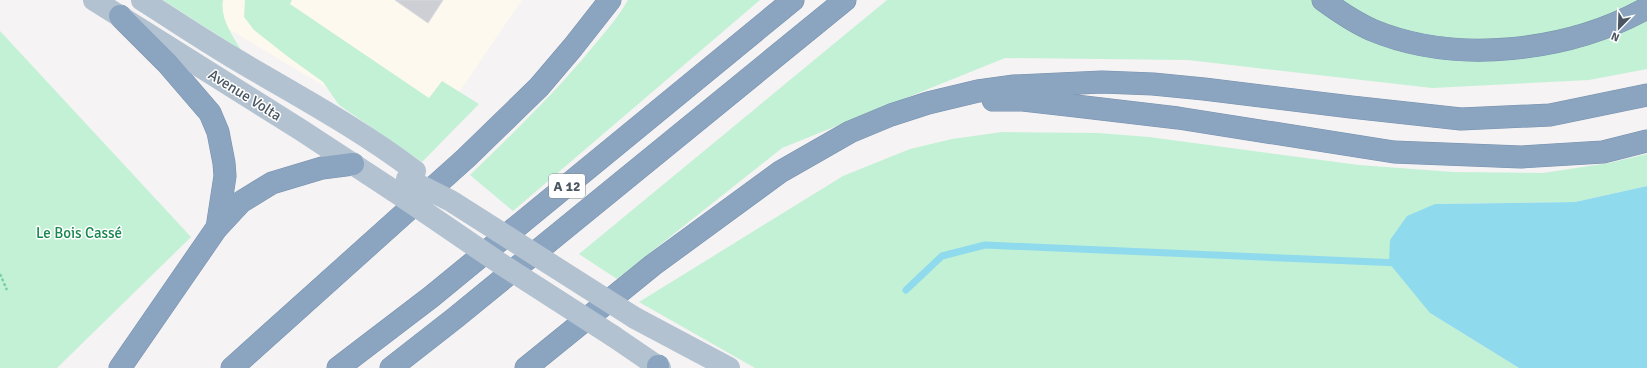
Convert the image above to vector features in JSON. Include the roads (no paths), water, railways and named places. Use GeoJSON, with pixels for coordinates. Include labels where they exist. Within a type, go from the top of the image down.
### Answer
{"type":"FeatureCollection","features":[{"type":"Feature","properties":{"kind":"highway"},"geometry":{"type":"LineString","coordinates":[[232,368],[472,153],[539,87],[610,0]]}},
{"type":"Feature","properties":{"kind":"highway","name":"A 12"},"geometry":{"type":"LineString","coordinates":[[338,368],[437,292],[792,0]]}},
{"type":"Feature","properties":{"kind":"highway","name":"A 12"},"geometry":{"type":"LineString","coordinates":[[391,368],[461,314],[845,0]]}},
{"type":"Feature","properties":{"kind":"highway"},"geometry":{"type":"LineString","coordinates":[[1323,0],[1345,16],[1371,29],[1401,40],[1427,46],[1483,51],[1526,46],[1585,34],[1633,16],[1647,8]]}},
{"type":"Feature","properties":{"kind":"highway"},"geometry":{"type":"LineString","coordinates":[[120,16],[166,63],[210,113],[218,132],[225,176],[216,229]]}},
{"type":"Feature","properties":{"kind":"highway"},"geometry":{"type":"LineString","coordinates":[[526,368],[653,265],[780,172],[850,132],[891,115],[928,103],[978,91],[1014,86],[1102,82],[1153,84],[1204,89],[1351,108],[1461,119],[1550,115],[1647,95]]}},
{"type":"Feature","properties":{"kind":"highway"},"geometry":{"type":"LineString","coordinates":[[928,103],[1023,100],[1178,118],[1394,152],[1521,158],[1603,152],[1647,141]]}},
{"type":"Feature","properties":{"kind":"highway"},"geometry":{"type":"LineString","coordinates":[[120,368],[216,229],[241,202],[272,183],[322,168],[353,164]]}},
{"type":"Feature","properties":{"kind":"main road","name":"Avenue Volta"},"geometry":{"type":"LineString","coordinates":[[94,0],[353,164],[406,180]]}},
{"type":"Feature","properties":{"kind":"main road","name":"Avenue Volta"},"geometry":{"type":"LineString","coordinates":[[142,0],[232,57],[387,150],[406,180]]}},
{"type":"Feature","properties":{"kind":"main road"},"geometry":{"type":"LineString","coordinates":[[406,180],[451,201],[635,318],[729,368]]}},
{"type":"Feature","properties":{"kind":"main road"},"geometry":{"type":"LineString","coordinates":[[406,180],[501,264],[659,367]]}},
{"type":"Feature","properties":{"kind":"main road"},"geometry":{"type":"LineString","coordinates":[[658,329],[659,367]]}},
{"type":"Feature","properties":{"kind":"water"},"geometry":{"type":"Polygon","coordinates":[[[1647,186],[1647,368],[1519,368],[1430,313],[1389,263],[1390,240],[1407,216],[1435,204],[1575,202],[1647,186]]]}},
{"type":"Feature","properties":{"kind":"waterway"},"geometry":{"type":"LineString","coordinates":[[906,290],[942,256],[985,245],[1399,263]]}},
{"type":"Feature","properties":{"kind":"park label","name":"Le Bois Cassé"},"geometry":{"type":"Point","coordinates":[79,233]}}]}
